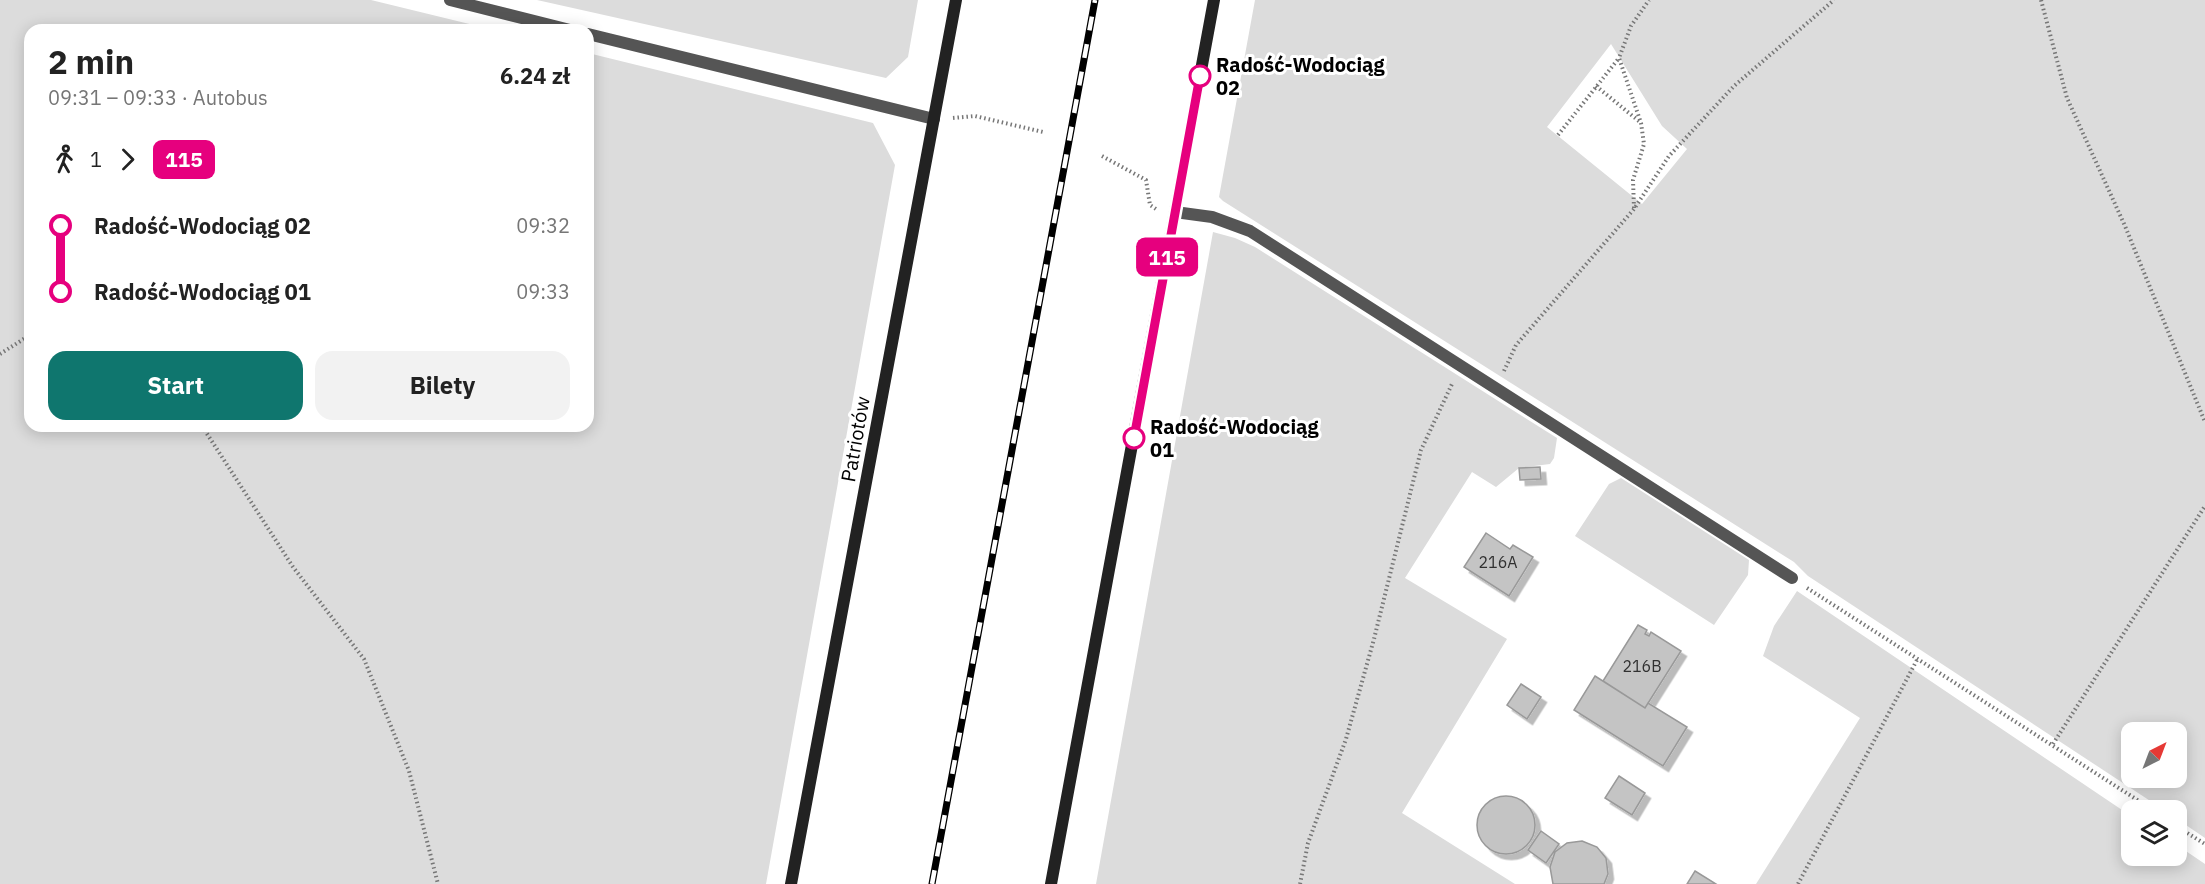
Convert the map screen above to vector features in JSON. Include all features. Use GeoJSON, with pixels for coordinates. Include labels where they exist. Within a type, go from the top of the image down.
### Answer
{"type":"FeatureCollection","features":[{"type":"Feature","properties":{"kind":"main road","name":"Patriotów"},"geometry":{"type":"LineString","coordinates":[[791,884],[956,0]]}},
{"type":"Feature","properties":{"kind":"main road"},"geometry":{"type":"LineString","coordinates":[[1051,884],[1214,0]]}},
{"type":"Feature","properties":{"kind":"street"},"geometry":{"type":"LineString","coordinates":[[450,0],[546,24]]}},
{"type":"Feature","properties":{"kind":"street"},"geometry":{"type":"LineString","coordinates":[[594,35],[934,119]]}},
{"type":"Feature","properties":{"kind":"street"},"geometry":{"type":"LineString","coordinates":[[1175,212],[1212,217],[1250,231],[1792,578]]}},
{"type":"Feature","properties":{"kind":"path"},"geometry":{"type":"LineString","coordinates":[[1558,135],[1619,58],[1630,26],[1649,0]]}},
{"type":"Feature","properties":{"kind":"path"},"geometry":{"type":"LineString","coordinates":[[1501,393],[1504,369],[1516,345],[1634,209],[1669,156],[1734,86],[1834,0]]}},
{"type":"Feature","properties":{"kind":"path"},"geometry":{"type":"LineString","coordinates":[[2041,0],[2067,98],[2126,226],[2205,422]]}},
{"type":"Feature","properties":{"kind":"path"},"geometry":{"type":"LineString","coordinates":[[1619,58],[1641,123],[1644,144],[1633,180],[1634,209]]}},
{"type":"Feature","properties":{"kind":"path"},"geometry":{"type":"LineString","coordinates":[[1596,86],[1641,123]]}},
{"type":"Feature","properties":{"kind":"path"},"geometry":{"type":"LineString","coordinates":[[934,119],[975,116],[1043,132]]}},
{"type":"Feature","properties":{"kind":"path"},"geometry":{"type":"LineString","coordinates":[[1102,156],[1146,180],[1150,205],[1175,212]]}},
{"type":"Feature","properties":{"kind":"path"},"geometry":{"type":"LineString","coordinates":[[0,354],[24,339]]}},
{"type":"Feature","properties":{"kind":"path"},"geometry":{"type":"LineString","coordinates":[[1300,884],[1308,843],[1346,739],[1374,639],[1421,450],[1438,410],[1461,367]]}},
{"type":"Feature","properties":{"kind":"path"},"geometry":{"type":"LineString","coordinates":[[206,432],[293,567],[364,658],[409,771],[438,884]]}},
{"type":"Feature","properties":{"kind":"path"},"geometry":{"type":"LineString","coordinates":[[2053,744],[2205,506]]}},
{"type":"Feature","properties":{"kind":"path"},"geometry":{"type":"LineString","coordinates":[[1792,578],[2138,800]]}},
{"type":"Feature","properties":{"kind":"path"},"geometry":{"type":"LineString","coordinates":[[1798,884],[1918,658]]}},
{"type":"Feature","properties":{"kind":"path"},"geometry":{"type":"LineString","coordinates":[[2187,833],[2205,844]]}},
{"type":"Feature","properties":{"kind":"shaded area"},"geometry":{"type":"Polygon","coordinates":[[[0,0],[371,0],[469,24],[24,24],[24,432],[594,432],[594,54],[873,123],[895,165],[766,884],[0,884],[0,0]]]}},
{"type":"Feature","properties":{"kind":"shaded area"},"geometry":{"type":"Polygon","coordinates":[[[537,0],[918,0],[908,57],[886,78],[537,0]]]}},
{"type":"Feature","properties":{"kind":"shaded area"},"geometry":{"type":"Polygon","coordinates":[[[1255,0],[2205,0],[2205,838],[2187,826],[2187,800],[2149,800],[2131,788],[2187,788],[2187,722],[2121,722],[2121,782],[1808,576],[1794,562],[1219,197],[1255,0]],[[1611,44],[1547,127],[1642,204],[1687,149],[1662,126],[1611,44]]]}},
{"type":"Feature","properties":{"kind":"shaded area"},"geometry":{"type":"Polygon","coordinates":[[[1213,232],[1255,247],[1557,438],[1554,458],[1550,464],[1519,468],[1496,487],[1472,472],[1405,578],[1507,639],[1402,813],[1515,884],[1096,884],[1213,232]]]}},
{"type":"Feature","properties":{"kind":"shaded area"},"geometry":{"type":"Polygon","coordinates":[[[1621,478],[1749,560],[1748,575],[1714,625],[1575,536],[1609,484],[1621,478]]]}},
{"type":"Feature","properties":{"kind":"shaded area"},"geometry":{"type":"Polygon","coordinates":[[[1797,591],[2121,809],[2121,866],[2187,866],[2187,852],[2205,864],[2205,884],[1756,884],[1860,718],[1763,656],[1774,626],[1797,591]]]}},
{"type":"Feature","properties":{"kind":"building"},"geometry":{"type":"Polygon","coordinates":[[[1540,467],[1541,479],[1520,480],[1519,468],[1540,467]]]}},
{"type":"Feature","properties":{"kind":"building"},"geometry":{"type":"Polygon","coordinates":[[[1486,533],[1510,549],[1513,545],[1533,557],[1509,596],[1464,567],[1486,533]]]}},
{"type":"Feature","properties":{"kind":"building"},"geometry":{"type":"Polygon","coordinates":[[[1638,625],[1647,630],[1645,634],[1649,636],[1651,632],[1681,651],[1645,708],[1603,681],[1638,625]]]}},
{"type":"Feature","properties":{"kind":"building"},"geometry":{"type":"Polygon","coordinates":[[[1595,676],[1645,708],[1648,703],[1687,727],[1663,766],[1574,710],[1595,676]]]}},
{"type":"Feature","properties":{"kind":"building"},"geometry":{"type":"Polygon","coordinates":[[[1521,684],[1541,697],[1527,719],[1507,705],[1521,684]]]}},
{"type":"Feature","properties":{"kind":"building"},"geometry":{"type":"Polygon","coordinates":[[[1619,776],[1645,793],[1632,815],[1605,798],[1619,776]]]}},
{"type":"Feature","properties":{"kind":"building"},"geometry":{"type":"Polygon","coordinates":[[[1506,796],[1517,798],[1530,809],[1535,825],[1533,836],[1522,849],[1506,854],[1495,852],[1482,841],[1477,825],[1479,814],[1490,801],[1506,796]]]}},
{"type":"Feature","properties":{"kind":"building"},"geometry":{"type":"Polygon","coordinates":[[[1541,831],[1559,844],[1546,863],[1528,850],[1541,831]]]}},
{"type":"Feature","properties":{"kind":"building"},"geometry":{"type":"Polygon","coordinates":[[[1582,841],[1597,847],[1606,858],[1608,874],[1604,884],[1553,884],[1550,867],[1555,852],[1567,843],[1582,841]]]}},
{"type":"Feature","properties":{"kind":"building"},"geometry":{"type":"Polygon","coordinates":[[[1695,871],[1716,884],[1687,884],[1695,871]]]}},
{"type":"Feature","properties":{"kind":"railway"},"geometry":{"type":"LineString","coordinates":[[932,884],[1095,0]]}},
{"type":"Feature","properties":{"kind":"bus line","name":"115"},"geometry":{"type":"LineString","coordinates":[[1134,438],[1200,76]]}},
{"type":"Feature","properties":{"kind":"place","name":"Radość-Wodociąg 02"},"geometry":{"type":"Point","coordinates":[1200,76]}},
{"type":"Feature","properties":{"kind":"place","name":"Radość-Wodociąg 01"},"geometry":{"type":"Point","coordinates":[1134,438]}}]}
